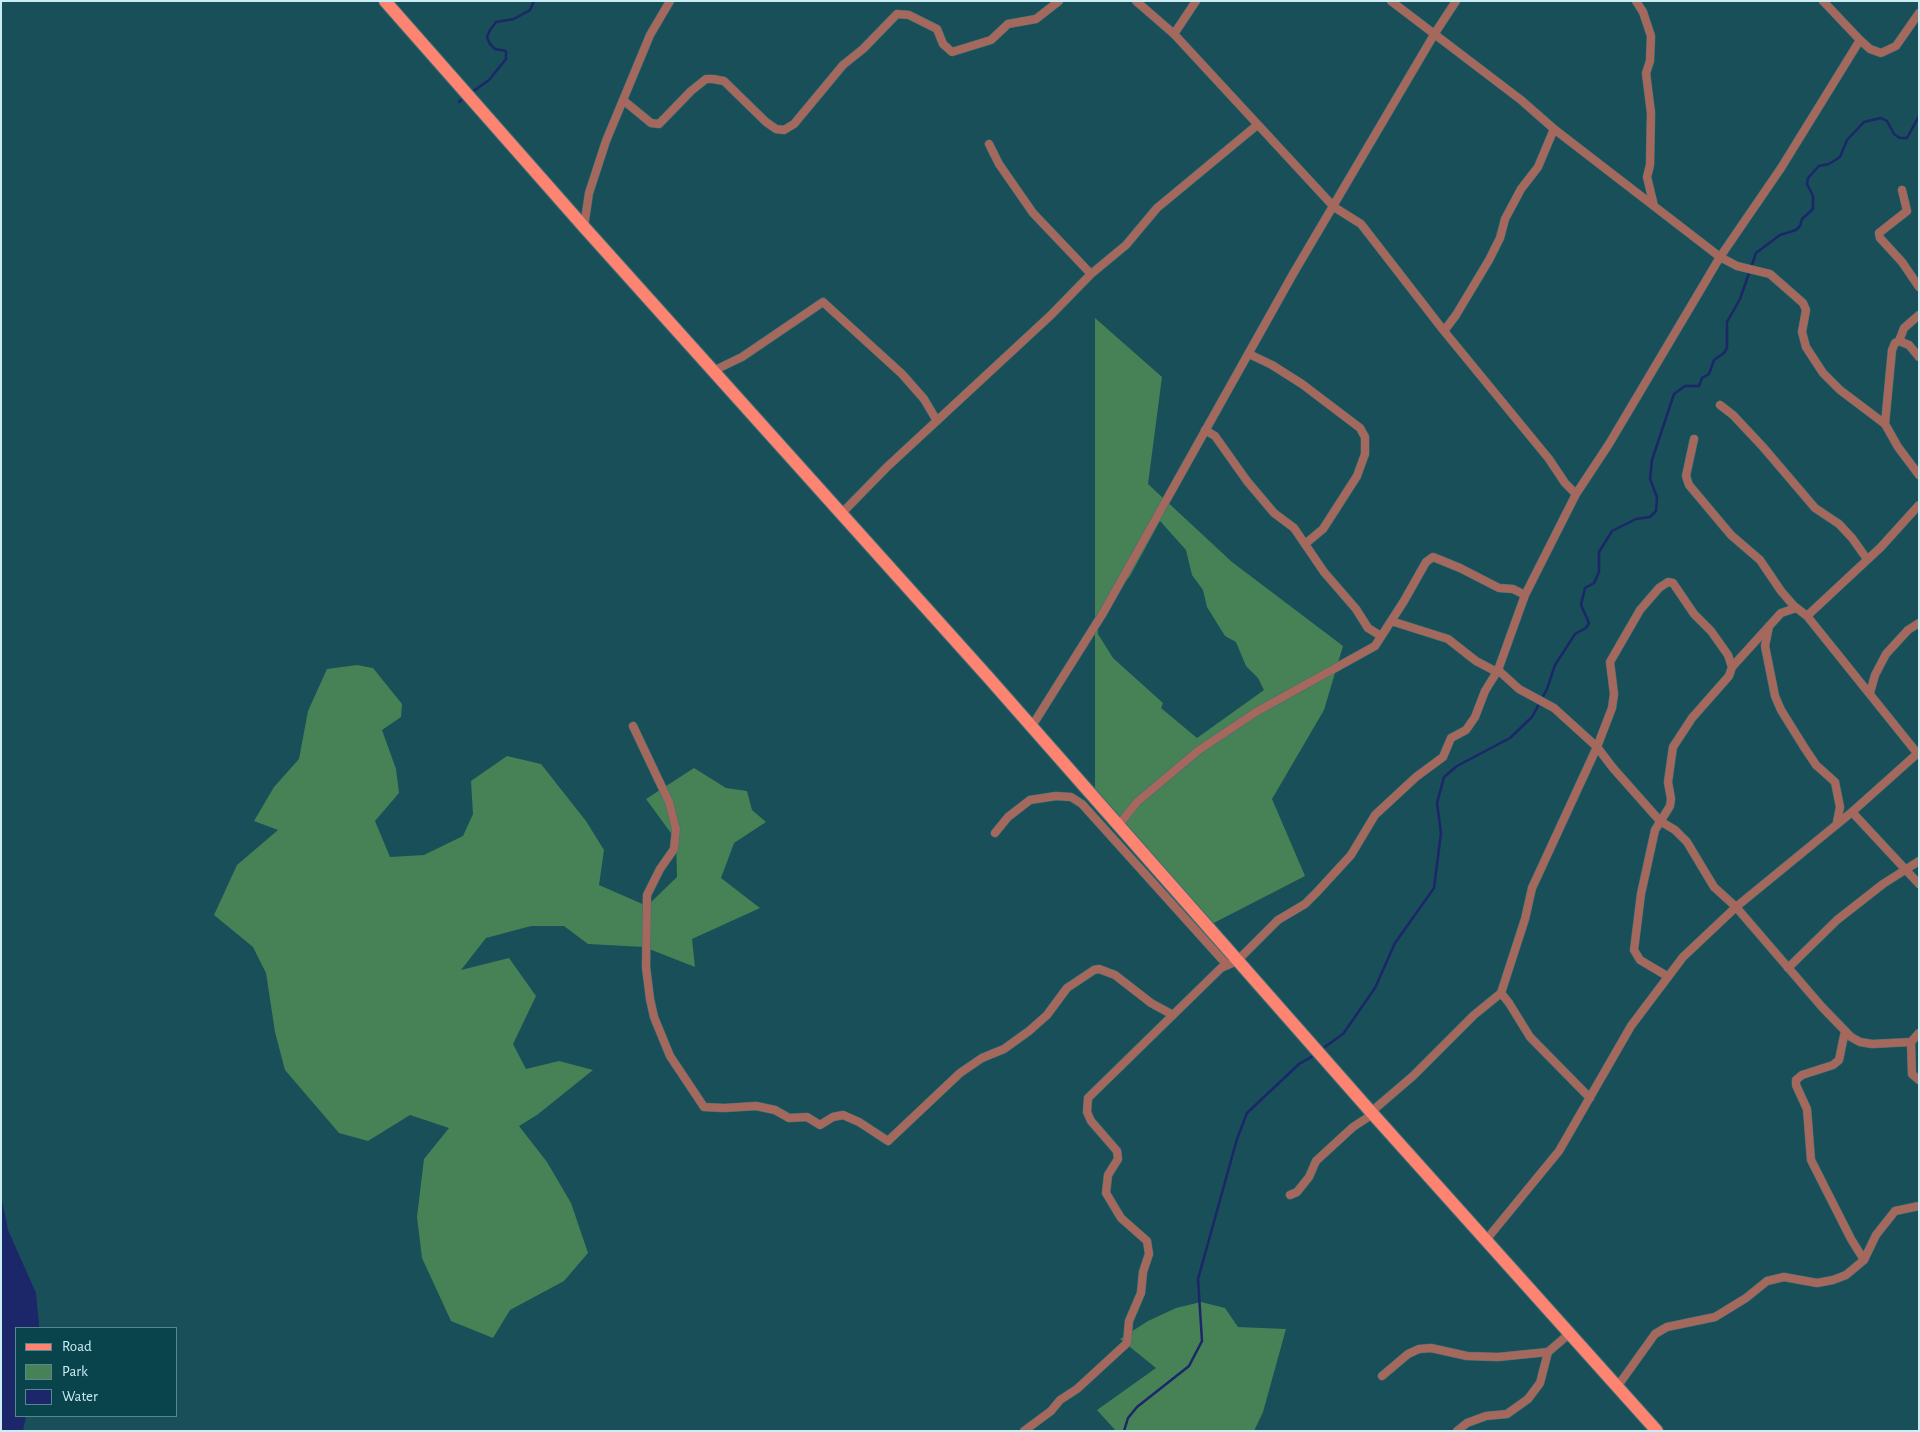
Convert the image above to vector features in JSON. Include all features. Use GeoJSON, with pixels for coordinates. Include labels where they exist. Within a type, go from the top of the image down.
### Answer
{"type":"FeatureCollection","features":[{"type":"Feature","properties":{"kind":"main road"},"geometry":{"type":"LineString","coordinates":[[385,1],[584,227],[1032,726],[1232,963],[1372,1113],[1658,1431]]}},
{"type":"Feature","properties":{"kind":"street"},"geometry":{"type":"LineString","coordinates":[[584,227],[589,193],[606,141],[650,36],[670,1]]}},
{"type":"Feature","properties":{"kind":"street"},"geometry":{"type":"LineString","coordinates":[[623,100],[651,123],[659,124],[691,91],[706,79],[724,81],[771,125],[776,129],[784,130],[794,124],[843,65],[863,49],[897,14],[909,15],[937,29],[943,44],[952,52],[991,40],[1008,24],[1036,19],[1059,1]]}},
{"type":"Feature","properties":{"kind":"street"},"geometry":{"type":"LineString","coordinates":[[1136,1],[1174,34],[1256,126],[1305,174],[1334,207],[1361,224],[1444,331],[1549,459],[1565,484],[1576,494]]}},
{"type":"Feature","properties":{"kind":"street"},"geometry":{"type":"LineString","coordinates":[[1174,34],[1196,1]]}},
{"type":"Feature","properties":{"kind":"street"},"geometry":{"type":"LineString","coordinates":[[1391,1],[1521,100],[1554,129],[1720,257],[1737,266],[1770,274],[1803,303],[1806,310],[1802,332],[1806,347],[1822,374],[1885,424],[1898,448],[1919,475]]}},
{"type":"Feature","properties":{"kind":"street"},"geometry":{"type":"LineString","coordinates":[[1032,726],[1102,613],[1293,274],[1334,207],[1434,33],[1456,1]]}},
{"type":"Feature","properties":{"kind":"street"},"geometry":{"type":"LineString","coordinates":[[1636,1],[1643,12],[1651,36],[1650,61],[1646,73],[1651,113],[1650,165],[1647,177],[1654,206]]}},
{"type":"Feature","properties":{"kind":"street"},"geometry":{"type":"LineString","coordinates":[[1823,1],[1870,49],[1881,53],[1896,46],[1919,13]]}},
{"type":"Feature","properties":{"kind":"street"},"geometry":{"type":"LineString","coordinates":[[1024,1431],[1051,1411],[1060,1400],[1077,1389],[1127,1343],[1128,1321],[1140,1293],[1149,1247],[1142,1235],[1121,1218],[1111,1205],[1106,1193],[1108,1175],[1118,1159],[1117,1151],[1091,1121],[1087,1103],[1092,1093],[1221,968],[1232,963],[1278,920],[1305,904],[1351,855],[1375,815],[1416,777],[1444,757],[1451,738],[1466,730],[1475,717],[1484,691],[1498,671],[1525,595],[1576,494],[1609,444],[1720,257],[1782,168],[1860,40]]}},
{"type":"Feature","properties":{"kind":"street"},"geometry":{"type":"LineString","coordinates":[[842,514],[937,421],[1051,315],[1091,274],[1126,245],[1157,208],[1256,126]]}},
{"type":"Feature","properties":{"kind":"street"},"geometry":{"type":"LineString","coordinates":[[1444,331],[1456,315],[1489,260],[1500,238],[1505,219],[1521,189],[1538,167],[1554,129]]}},
{"type":"Feature","properties":{"kind":"street"},"geometry":{"type":"LineString","coordinates":[[989,144],[999,164],[1034,213],[1091,274]]}},
{"type":"Feature","properties":{"kind":"street"},"geometry":{"type":"LineString","coordinates":[[1902,190],[1907,211],[1879,233],[1880,238],[1902,262],[1919,287]]}},
{"type":"Feature","properties":{"kind":"street"},"geometry":{"type":"LineString","coordinates":[[713,371],[742,357],[823,302],[902,374],[924,398],[937,421]]}},
{"type":"Feature","properties":{"kind":"street"},"geometry":{"type":"LineString","coordinates":[[1885,424],[1892,350],[1894,344],[1899,341],[1904,328],[1919,315]]}},
{"type":"Feature","properties":{"kind":"street"},"geometry":{"type":"LineString","coordinates":[[1899,341],[1909,345],[1919,357]]}},
{"type":"Feature","properties":{"kind":"street"},"geometry":{"type":"LineString","coordinates":[[1249,354],[1272,365],[1302,384],[1360,428],[1365,437],[1365,454],[1357,476],[1323,529],[1305,544]]}},
{"type":"Feature","properties":{"kind":"street"},"geometry":{"type":"LineString","coordinates":[[1720,405],[1733,415],[1763,447],[1815,508],[1834,520],[1852,538],[1867,559]]}},
{"type":"Feature","properties":{"kind":"street"},"geometry":{"type":"LineString","coordinates":[[1205,430],[1215,436],[1247,481],[1274,513],[1294,528],[1324,572],[1356,609],[1368,628],[1381,636]]}},
{"type":"Feature","properties":{"kind":"street"},"geometry":{"type":"LineString","coordinates":[[1486,1240],[1559,1152],[1631,1026],[1668,976],[1708,931],[1837,822],[1852,812],[1918,752],[1807,616],[1796,608],[1782,591],[1760,560],[1730,535],[1689,485],[1686,469],[1694,439]]}},
{"type":"Feature","properties":{"kind":"street"},"geometry":{"type":"LineString","coordinates":[[1807,616],[1867,559],[1919,505]]}},
{"type":"Feature","properties":{"kind":"street"},"geometry":{"type":"LineString","coordinates":[[1118,826],[1137,802],[1199,750],[1265,707],[1374,646],[1426,562],[1433,557],[1499,588],[1513,589],[1525,595]]}},
{"type":"Feature","properties":{"kind":"street"},"geometry":{"type":"LineString","coordinates":[[1290,1195],[1296,1192],[1309,1177],[1316,1162],[1353,1127],[1372,1113],[1413,1076],[1474,1015],[1500,993],[1532,888],[1597,747],[1612,708],[1614,694],[1610,662],[1640,610],[1659,588],[1668,582],[1673,583],[1694,614],[1711,631],[1728,655],[1732,668]]}},
{"type":"Feature","properties":{"kind":"street"},"geometry":{"type":"LineString","coordinates":[[1668,976],[1640,960],[1634,950],[1641,894],[1655,830],[1670,806],[1671,799],[1668,782],[1673,747],[1692,718],[1729,676],[1732,668],[1768,626],[1781,612],[1796,608]]}},
{"type":"Feature","properties":{"kind":"street"},"geometry":{"type":"LineString","coordinates":[[1391,621],[1448,639],[1476,661],[1498,671],[1519,689],[1554,708],[1597,747],[1660,821],[1675,830],[1687,842],[1714,887],[1736,907],[1788,968],[1845,1030],[1860,1042],[1888,1044],[1911,1042],[1919,1033]]}},
{"type":"Feature","properties":{"kind":"street"},"geometry":{"type":"LineString","coordinates":[[1870,693],[1875,675],[1886,654],[1908,630],[1919,623]]}},
{"type":"Feature","properties":{"kind":"street"},"geometry":{"type":"LineString","coordinates":[[1768,626],[1765,646],[1775,696],[1781,710],[1804,747],[1816,764],[1835,782],[1840,807],[1837,822]]}},
{"type":"Feature","properties":{"kind":"street"},"geometry":{"type":"LineString","coordinates":[[633,726],[669,802],[676,829],[674,849],[660,869],[647,895],[647,985],[654,1017],[670,1056],[704,1107],[756,1106],[778,1111],[789,1118],[807,1117],[820,1126],[833,1117],[842,1115],[860,1122],[888,1141],[925,1108],[947,1084],[982,1058],[1004,1049],[1029,1031],[1047,1014],[1067,988],[1094,970],[1106,971],[1114,975],[1151,1003],[1173,1015]]}},
{"type":"Feature","properties":{"kind":"street"},"geometry":{"type":"LineString","coordinates":[[995,833],[1008,816],[1030,800],[1056,796],[1071,797],[1082,804],[1232,963]]}},
{"type":"Feature","properties":{"kind":"street"},"geometry":{"type":"LineString","coordinates":[[1852,812],[1919,884]]}},
{"type":"Feature","properties":{"kind":"street"},"geometry":{"type":"LineString","coordinates":[[1788,968],[1837,920],[1919,861]]}},
{"type":"Feature","properties":{"kind":"street"},"geometry":{"type":"LineString","coordinates":[[1500,993],[1509,1003],[1530,1037],[1590,1098]]}},
{"type":"Feature","properties":{"kind":"street"},"geometry":{"type":"LineString","coordinates":[[1845,1030],[1838,1060],[1833,1065],[1802,1075],[1796,1080],[1796,1085],[1803,1095],[1807,1108],[1811,1160],[1850,1239],[1864,1260]]}},
{"type":"Feature","properties":{"kind":"street"},"geometry":{"type":"LineString","coordinates":[[1911,1042],[1912,1074],[1919,1080]]}},
{"type":"Feature","properties":{"kind":"street"},"geometry":{"type":"LineString","coordinates":[[1617,1387],[1655,1334],[1667,1327],[1715,1317],[1746,1298],[1767,1280],[1784,1277],[1817,1283],[1846,1275],[1864,1260],[1876,1235],[1895,1211],[1919,1206]]}},
{"type":"Feature","properties":{"kind":"street"},"geometry":{"type":"LineString","coordinates":[[1382,1376],[1408,1354],[1419,1349],[1431,1348],[1468,1356],[1498,1357],[1548,1352],[1569,1334]]}},
{"type":"Feature","properties":{"kind":"street"},"geometry":{"type":"LineString","coordinates":[[1457,1431],[1467,1424],[1486,1416],[1507,1414],[1528,1399],[1540,1383],[1548,1352]]}},
{"type":"Feature","properties":{"kind":"green space"},"geometry":{"type":"Polygon","coordinates":[[[1095,318],[1162,377],[1148,484],[1232,562],[1343,646],[1324,710],[1272,799],[1305,876],[1204,928],[1095,808],[1095,318]],[[1160,521],[1130,576],[1098,617],[1098,634],[1113,658],[1163,703],[1161,708],[1197,738],[1264,690],[1258,678],[1246,666],[1236,642],[1225,636],[1207,607],[1203,590],[1192,575],[1186,550],[1160,521]]]}},
{"type":"Feature","properties":{"kind":"green space"},"geometry":{"type":"Polygon","coordinates":[[[357,665],[373,668],[402,704],[401,717],[382,730],[396,769],[399,793],[375,821],[390,857],[424,855],[463,836],[473,814],[471,781],[507,756],[541,764],[586,821],[604,850],[599,885],[647,906],[677,877],[676,840],[646,799],[694,768],[726,788],[747,791],[752,810],[766,822],[734,843],[721,878],[760,908],[692,939],[695,967],[644,947],[588,944],[564,926],[531,926],[486,938],[461,970],[509,958],[536,996],[513,1044],[526,1069],[559,1061],[593,1070],[537,1115],[519,1126],[547,1162],[571,1203],[588,1253],[564,1281],[510,1310],[493,1338],[451,1321],[422,1258],[417,1217],[424,1159],[449,1128],[410,1115],[368,1141],[339,1133],[285,1070],[275,1032],[266,973],[253,947],[214,915],[237,865],[278,830],[254,821],[274,787],[299,759],[308,711],[327,669],[357,665]]]}},
{"type":"Feature","properties":{"kind":"green space"},"geometry":{"type":"Polygon","coordinates":[[[1201,1302],[1225,1308],[1238,1327],[1286,1329],[1263,1412],[1254,1431],[1116,1431],[1097,1410],[1156,1368],[1120,1339],[1148,1321],[1176,1308],[1201,1302]]]}},
{"type":"Feature","properties":{"kind":"water"},"geometry":{"type":"Polygon","coordinates":[[[1,1195],[8,1230],[36,1293],[39,1327],[15,1327],[15,1417],[26,1417],[23,1431],[1,1431],[1,1195]]]}},
{"type":"Feature","properties":{"kind":"waterway"},"geometry":{"type":"LineString","coordinates":[[472,92],[489,80],[506,59],[506,51],[495,49],[490,44],[487,37],[490,30],[496,22],[514,19],[530,10],[534,1]]}},
{"type":"Feature","properties":{"kind":"waterway"},"geometry":{"type":"LineString","coordinates":[[459,102],[465,97]]}},
{"type":"Feature","properties":{"kind":"waterway"},"geometry":{"type":"LineString","coordinates":[[1322,1049],[1343,1034],[1375,988],[1395,943],[1434,888],[1441,833],[1437,803],[1444,777],[1457,766],[1510,738],[1532,717],[1547,689],[1555,665],[1575,634],[1586,628],[1589,623],[1581,605],[1585,588],[1594,583],[1599,572],[1599,552],[1612,531],[1636,519],[1650,517],[1656,511],[1657,497],[1650,479],[1652,460],[1674,394],[1685,386],[1699,386],[1702,378],[1709,374],[1714,360],[1724,353],[1727,348],[1727,322],[1740,299],[1756,253],[1780,235],[1796,230],[1800,226],[1802,219],[1813,209],[1813,196],[1807,184],[1808,178],[1819,166],[1829,164],[1840,157],[1847,140],[1864,122],[1881,118],[1887,121],[1894,134],[1900,138],[1907,138],[1919,116]]}},
{"type":"Feature","properties":{"kind":"waterway"},"geometry":{"type":"LineString","coordinates":[[1124,1431],[1128,1418],[1137,1407],[1189,1366],[1202,1341],[1198,1279],[1237,1139],[1247,1113],[1299,1064],[1313,1056]]}}]}
